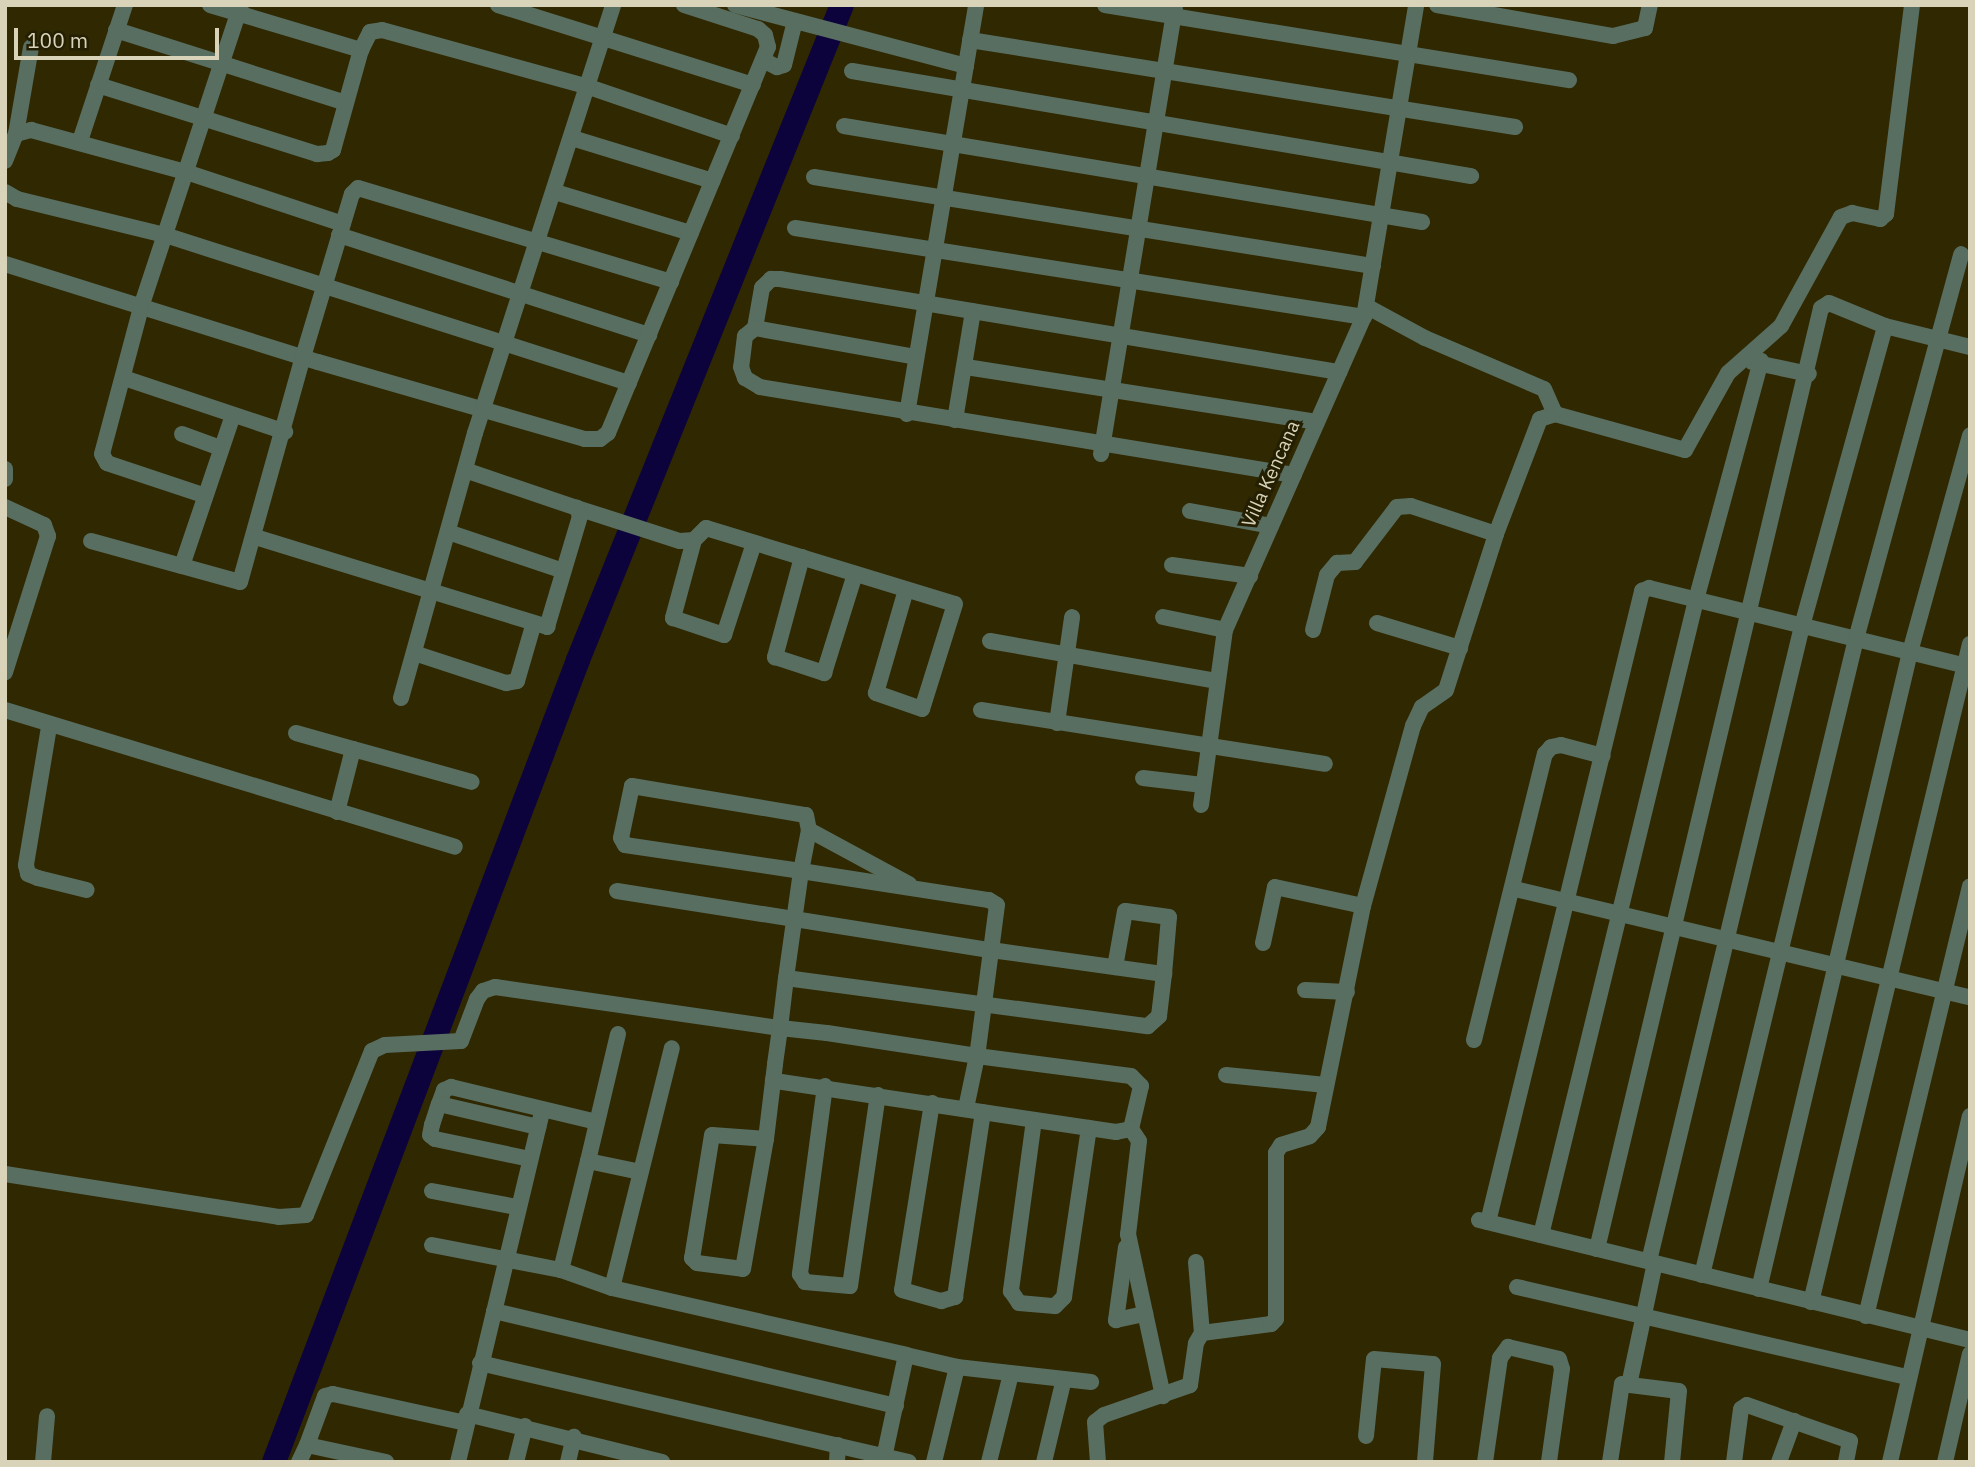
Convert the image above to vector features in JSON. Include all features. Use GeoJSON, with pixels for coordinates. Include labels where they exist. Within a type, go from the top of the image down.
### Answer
{"type":"FeatureCollection","features":[{"type":"Feature","properties":{"kind":"street"},"geometry":{"type":"LineString","coordinates":[[80,141],[125,5]]}},
{"type":"Feature","properties":{"kind":"street"},"geometry":{"type":"LineString","coordinates":[[210,5],[240,10],[361,50]]}},
{"type":"Feature","properties":{"kind":"street"},"geometry":{"type":"LineString","coordinates":[[498,5],[606,36],[753,85]]}},
{"type":"Feature","properties":{"kind":"street"},"geometry":{"type":"LineString","coordinates":[[401,698],[483,410],[606,36],[613,5]]}},
{"type":"Feature","properties":{"kind":"street"},"geometry":{"type":"LineString","coordinates":[[5,264],[483,410],[600,439],[608,433],[768,47],[765,35],[758,29],[684,5]]}},
{"type":"Feature","properties":{"kind":"street"},"geometry":{"type":"LineString","coordinates":[[736,5],[966,66]]}},
{"type":"Feature","properties":{"kind":"street"},"geometry":{"type":"LineString","coordinates":[[907,414],[975,5]]}},
{"type":"Feature","properties":{"kind":"street"},"geometry":{"type":"LineString","coordinates":[[1105,5],[1174,11],[1409,55],[1569,80]]}},
{"type":"Feature","properties":{"kind":"street","name":"Villa Kencana"},"geometry":{"type":"LineString","coordinates":[[1200,805],[1225,630],[1365,311],[1416,5]]}},
{"type":"Feature","properties":{"kind":"street"},"geometry":{"type":"LineString","coordinates":[[1437,5],[1613,36],[1645,28],[1650,5]]}},
{"type":"Feature","properties":{"kind":"street"},"geometry":{"type":"LineString","coordinates":[[1202,1333],[1271,1324],[1276,1320],[1276,1153],[1281,1145],[1310,1136],[1318,1127],[1363,905],[1413,726],[1422,707],[1444,694],[1496,534],[1540,419],[1555,414],[1685,450],[1719,386],[1781,326],[1841,217],[1852,213],[1880,219],[1886,214],[1913,5]]}},
{"type":"Feature","properties":{"kind":"street"},"geometry":{"type":"LineString","coordinates":[[203,495],[103,460],[141,307],[240,10]]}},
{"type":"Feature","properties":{"kind":"street"},"geometry":{"type":"LineString","coordinates":[[1102,447],[1158,124],[1174,11]]}},
{"type":"Feature","properties":{"kind":"street"},"geometry":{"type":"LineString","coordinates":[[763,60],[777,67],[784,65],[797,22]]}},
{"type":"Feature","properties":{"kind":"street"},"geometry":{"type":"LineString","coordinates":[[117,30],[221,66],[346,103]]}},
{"type":"Feature","properties":{"kind":"street"},"geometry":{"type":"LineString","coordinates":[[98,85],[317,154],[328,153],[333,150],[361,50],[370,32],[382,30],[589,88],[732,136]]}},
{"type":"Feature","properties":{"kind":"street"},"geometry":{"type":"LineString","coordinates":[[970,40],[1515,127]]}},
{"type":"Feature","properties":{"kind":"street"},"geometry":{"type":"LineString","coordinates":[[5,161],[16,134],[31,47]]}},
{"type":"Feature","properties":{"kind":"street"},"geometry":{"type":"LineString","coordinates":[[852,71],[1471,176]]}},
{"type":"Feature","properties":{"kind":"street"},"geometry":{"type":"LineString","coordinates":[[844,126],[1422,222]]}},
{"type":"Feature","properties":{"kind":"street"},"geometry":{"type":"LineString","coordinates":[[16,134],[31,130],[80,141],[186,172],[521,295],[649,335]]}},
{"type":"Feature","properties":{"kind":"street"},"geometry":{"type":"LineString","coordinates":[[572,138],[713,181]]}},
{"type":"Feature","properties":{"kind":"street"},"geometry":{"type":"LineString","coordinates":[[814,177],[1373,266]]}},
{"type":"Feature","properties":{"kind":"street"},"geometry":{"type":"LineString","coordinates":[[91,541],[240,582],[341,230],[352,194],[358,188],[539,239],[671,282]]}},
{"type":"Feature","properties":{"kind":"street"},"geometry":{"type":"LineString","coordinates":[[5,192],[17,199],[165,235],[629,383]]}},
{"type":"Feature","properties":{"kind":"street"},"geometry":{"type":"LineString","coordinates":[[555,192],[691,233]]}},
{"type":"Feature","properties":{"kind":"street"},"geometry":{"type":"LineString","coordinates":[[796,228],[1131,283],[1365,311],[1544,389],[1555,414]]}},
{"type":"Feature","properties":{"kind":"street"},"geometry":{"type":"LineString","coordinates":[[1702,1275],[1856,639],[1941,340],[1961,254]]}},
{"type":"Feature","properties":{"kind":"street"},"geometry":{"type":"LineString","coordinates":[[1294,475],[1102,447],[956,420],[907,414],[752,383],[741,367],[745,336],[755,328],[762,288],[771,279],[1339,372]]}},
{"type":"Feature","properties":{"kind":"street"},"geometry":{"type":"LineString","coordinates":[[1597,1249],[1824,305],[1885,326],[1970,347]]}},
{"type":"Feature","properties":{"kind":"street"},"geometry":{"type":"LineString","coordinates":[[956,420],[973,311]]}},
{"type":"Feature","properties":{"kind":"street"},"geometry":{"type":"LineString","coordinates":[[1629,1385],[1652,1262],[1802,626],[1885,326]]}},
{"type":"Feature","properties":{"kind":"street"},"geometry":{"type":"LineString","coordinates":[[755,328],[916,357]]}},
{"type":"Feature","properties":{"kind":"street"},"geometry":{"type":"LineString","coordinates":[[1739,364],[1761,361],[1808,374]]}},
{"type":"Feature","properties":{"kind":"street"},"geometry":{"type":"LineString","coordinates":[[1541,1235],[1696,600],[1761,361]]}},
{"type":"Feature","properties":{"kind":"street"},"geometry":{"type":"LineString","coordinates":[[966,367],[1317,422]]}},
{"type":"Feature","properties":{"kind":"street"},"geometry":{"type":"LineString","coordinates":[[124,378],[285,432]]}},
{"type":"Feature","properties":{"kind":"street"},"geometry":{"type":"LineString","coordinates":[[182,566],[218,447],[233,415]]}},
{"type":"Feature","properties":{"kind":"street"},"geometry":{"type":"LineString","coordinates":[[183,434],[218,447]]}},
{"type":"Feature","properties":{"kind":"street"},"geometry":{"type":"LineString","coordinates":[[1759,1289],[1910,652],[1970,435]]}},
{"type":"Feature","properties":{"kind":"street"},"geometry":{"type":"LineString","coordinates":[[5,469],[5,479]]}},
{"type":"Feature","properties":{"kind":"street"},"geometry":{"type":"LineString","coordinates":[[465,470],[660,535],[694,540]]}},
{"type":"Feature","properties":{"kind":"street"},"geometry":{"type":"LineString","coordinates":[[1313,630],[1327,575],[1337,563],[1355,562],[1397,507],[1411,506],[1496,534]]}},
{"type":"Feature","properties":{"kind":"street"},"geometry":{"type":"LineString","coordinates":[[5,507],[44,524],[48,536],[5,672]]}},
{"type":"Feature","properties":{"kind":"street"},"geometry":{"type":"LineString","coordinates":[[255,537],[533,626],[547,627],[580,516],[577,508]]}},
{"type":"Feature","properties":{"kind":"street"},"geometry":{"type":"LineString","coordinates":[[1190,510],[1271,526]]}},
{"type":"Feature","properties":{"kind":"street"},"geometry":{"type":"LineString","coordinates":[[754,542],[724,635],[673,618],[694,540],[706,528],[754,542],[906,590],[955,604],[922,709],[876,693],[906,590]]}},
{"type":"Feature","properties":{"kind":"street"},"geometry":{"type":"LineString","coordinates":[[448,532],[563,571]]}},
{"type":"Feature","properties":{"kind":"street"},"geometry":{"type":"LineString","coordinates":[[802,558],[775,657],[824,673],[855,574]]}},
{"type":"Feature","properties":{"kind":"street"},"geometry":{"type":"LineString","coordinates":[[1172,565],[1250,576]]}},
{"type":"Feature","properties":{"kind":"street"},"geometry":{"type":"LineString","coordinates":[[1967,666],[1649,588],[1642,591],[1568,901],[1482,1221],[1970,1340]]}},
{"type":"Feature","properties":{"kind":"street"},"geometry":{"type":"LineString","coordinates":[[1057,723],[1069,655],[1072,617]]}},
{"type":"Feature","properties":{"kind":"street"},"geometry":{"type":"LineString","coordinates":[[1163,617],[1225,630]]}},
{"type":"Feature","properties":{"kind":"street"},"geometry":{"type":"LineString","coordinates":[[1377,623],[1460,648]]}},
{"type":"Feature","properties":{"kind":"street"},"geometry":{"type":"LineString","coordinates":[[414,653],[506,683],[517,681],[533,626]]}},
{"type":"Feature","properties":{"kind":"street"},"geometry":{"type":"LineString","coordinates":[[990,641],[1218,681]]}},
{"type":"Feature","properties":{"kind":"street"},"geometry":{"type":"LineString","coordinates":[[1811,1302],[1967,666],[1970,644]]}},
{"type":"Feature","properties":{"kind":"street"},"geometry":{"type":"LineString","coordinates":[[5,710],[49,727],[455,847]]}},
{"type":"Feature","properties":{"kind":"street"},"geometry":{"type":"LineString","coordinates":[[981,710],[1325,764]]}},
{"type":"Feature","properties":{"kind":"street"},"geometry":{"type":"LineString","coordinates":[[49,727],[26,865],[28,874],[87,890]]}},
{"type":"Feature","properties":{"kind":"street"},"geometry":{"type":"LineString","coordinates":[[296,733],[472,782]]}},
{"type":"Feature","properties":{"kind":"street"},"geometry":{"type":"LineString","coordinates":[[1474,1040],[1515,889],[1545,754],[1551,747],[1561,745],[1603,756]]}},
{"type":"Feature","properties":{"kind":"street"},"geometry":{"type":"LineString","coordinates":[[337,813],[353,750]]}},
{"type":"Feature","properties":{"kind":"street"},"geometry":{"type":"LineString","coordinates":[[1143,778],[1203,785]]}},
{"type":"Feature","properties":{"kind":"street"},"geometry":{"type":"LineString","coordinates":[[766,1139],[712,1135],[692,1258],[697,1263],[743,1269],[766,1139],[794,920],[801,871],[810,830],[804,814],[631,788],[621,838],[625,845],[801,871],[993,901],[998,910],[977,1056],[955,1297],[941,1301],[902,1290],[932,1103]]}},
{"type":"Feature","properties":{"kind":"street"},"geometry":{"type":"LineString","coordinates":[[810,830],[921,890]]}},
{"type":"Feature","properties":{"kind":"street"},"geometry":{"type":"LineString","coordinates":[[1866,1316],[1970,886]]}},
{"type":"Feature","properties":{"kind":"street"},"geometry":{"type":"LineString","coordinates":[[1263,943],[1275,887],[1363,905]]}},
{"type":"Feature","properties":{"kind":"street"},"geometry":{"type":"LineString","coordinates":[[1515,889],[1970,997]]}},
{"type":"Feature","properties":{"kind":"street"},"geometry":{"type":"LineString","coordinates":[[617,891],[991,950],[1164,974]]}},
{"type":"Feature","properties":{"kind":"street"},"geometry":{"type":"LineString","coordinates":[[786,978],[1148,1026],[1159,1016],[1170,926],[1164,913],[1132,909],[1122,915],[1115,967]]}},
{"type":"Feature","properties":{"kind":"street"},"geometry":{"type":"LineString","coordinates":[[5,1174],[279,1217],[306,1215],[372,1051],[404,1044],[457,1042],[483,991],[495,987],[1131,1076],[1141,1086],[1131,1129],[1139,1141],[1116,1320],[1145,1314]]}},
{"type":"Feature","properties":{"kind":"street"},"geometry":{"type":"LineString","coordinates":[[1305,989],[1346,992]]}},
{"type":"Feature","properties":{"kind":"street"},"geometry":{"type":"LineString","coordinates":[[561,1270],[618,1034]]}},
{"type":"Feature","properties":{"kind":"street"},"geometry":{"type":"LineString","coordinates":[[612,1288],[672,1048]]}},
{"type":"Feature","properties":{"kind":"street"},"geometry":{"type":"LineString","coordinates":[[1226,1075],[1326,1085]]}},
{"type":"Feature","properties":{"kind":"street"},"geometry":{"type":"LineString","coordinates":[[773,1081],[825,1086],[1116,1132],[1131,1129]]}},
{"type":"Feature","properties":{"kind":"street"},"geometry":{"type":"LineString","coordinates":[[825,1086],[800,1274],[805,1282],[850,1286],[878,1095]]}},
{"type":"Feature","properties":{"kind":"street"},"geometry":{"type":"LineString","coordinates":[[530,1159],[435,1139],[430,1135],[439,1104],[540,1119],[597,1122]]}},
{"type":"Feature","properties":{"kind":"street"},"geometry":{"type":"LineString","coordinates":[[1889,1462],[1918,1327],[1970,1116]]}},
{"type":"Feature","properties":{"kind":"street"},"geometry":{"type":"LineString","coordinates":[[458,1462],[466,1419],[540,1119]]}},
{"type":"Feature","properties":{"kind":"street"},"geometry":{"type":"LineString","coordinates":[[1034,1120],[1011,1291],[1012,1298],[1018,1303],[1055,1306],[1064,1297],[1089,1128]]}},
{"type":"Feature","properties":{"kind":"street"},"geometry":{"type":"LineString","coordinates":[[588,1161],[640,1172]]}},
{"type":"Feature","properties":{"kind":"street"},"geometry":{"type":"LineString","coordinates":[[432,1191],[517,1208]]}},
{"type":"Feature","properties":{"kind":"street"},"geometry":{"type":"LineString","coordinates":[[1128,1234],[1163,1396]]}},
{"type":"Feature","properties":{"kind":"street"},"geometry":{"type":"LineString","coordinates":[[432,1244],[561,1270],[612,1288],[957,1367],[1091,1382]]}},
{"type":"Feature","properties":{"kind":"street"},"geometry":{"type":"LineString","coordinates":[[1098,1462],[1094,1429],[1099,1418],[1163,1396],[1192,1381],[1196,1343],[1202,1333],[1196,1262]]}},
{"type":"Feature","properties":{"kind":"street"},"geometry":{"type":"LineString","coordinates":[[1517,1287],[1908,1377]]}},
{"type":"Feature","properties":{"kind":"street"},"geometry":{"type":"LineString","coordinates":[[494,1311],[896,1406]]}},
{"type":"Feature","properties":{"kind":"street"},"geometry":{"type":"LineString","coordinates":[[1485,1462],[1500,1358],[1508,1347],[1559,1359],[1562,1369],[1549,1462]]}},
{"type":"Feature","properties":{"kind":"street"},"geometry":{"type":"LineString","coordinates":[[1945,1462],[1970,1354]]}},
{"type":"Feature","properties":{"kind":"street"},"geometry":{"type":"LineString","coordinates":[[885,1453],[906,1355]]}},
{"type":"Feature","properties":{"kind":"street"},"geometry":{"type":"LineString","coordinates":[[1366,1436],[1374,1359],[1433,1364],[1425,1462]]}},
{"type":"Feature","properties":{"kind":"street"},"geometry":{"type":"LineString","coordinates":[[480,1363],[838,1445],[885,1453],[909,1462]]}},
{"type":"Feature","properties":{"kind":"street"},"geometry":{"type":"LineString","coordinates":[[934,1462],[957,1367]]}},
{"type":"Feature","properties":{"kind":"street"},"geometry":{"type":"LineString","coordinates":[[989,1462],[1011,1374]]}},
{"type":"Feature","properties":{"kind":"street"},"geometry":{"type":"LineString","coordinates":[[1044,1462],[1063,1379]]}},
{"type":"Feature","properties":{"kind":"street"},"geometry":{"type":"LineString","coordinates":[[1610,1462],[1620,1387],[1629,1385],[1679,1391],[1672,1462]]}},
{"type":"Feature","properties":{"kind":"street"},"geometry":{"type":"LineString","coordinates":[[299,1462],[325,1396],[332,1394],[466,1419],[525,1426],[574,1437],[632,1457],[662,1462]]}},
{"type":"Feature","properties":{"kind":"street"},"geometry":{"type":"LineString","coordinates":[[1734,1462],[1743,1406],[1850,1441],[1846,1462]]}},
{"type":"Feature","properties":{"kind":"street"},"geometry":{"type":"LineString","coordinates":[[43,1462],[47,1416]]}},
{"type":"Feature","properties":{"kind":"street"},"geometry":{"type":"LineString","coordinates":[[1779,1462],[1794,1421]]}},
{"type":"Feature","properties":{"kind":"street"},"geometry":{"type":"LineString","coordinates":[[516,1462],[525,1426]]}},
{"type":"Feature","properties":{"kind":"street"},"geometry":{"type":"LineString","coordinates":[[568,1462],[574,1437]]}},
{"type":"Feature","properties":{"kind":"street"},"geometry":{"type":"LineString","coordinates":[[307,1445],[386,1462]]}},
{"type":"Feature","properties":{"kind":"street"},"geometry":{"type":"LineString","coordinates":[[837,1462],[838,1445]]}},
{"type":"Feature","properties":{"kind":"waterway"},"geometry":{"type":"LineString","coordinates":[[274,1462],[578,660],[842,5]]}}]}
